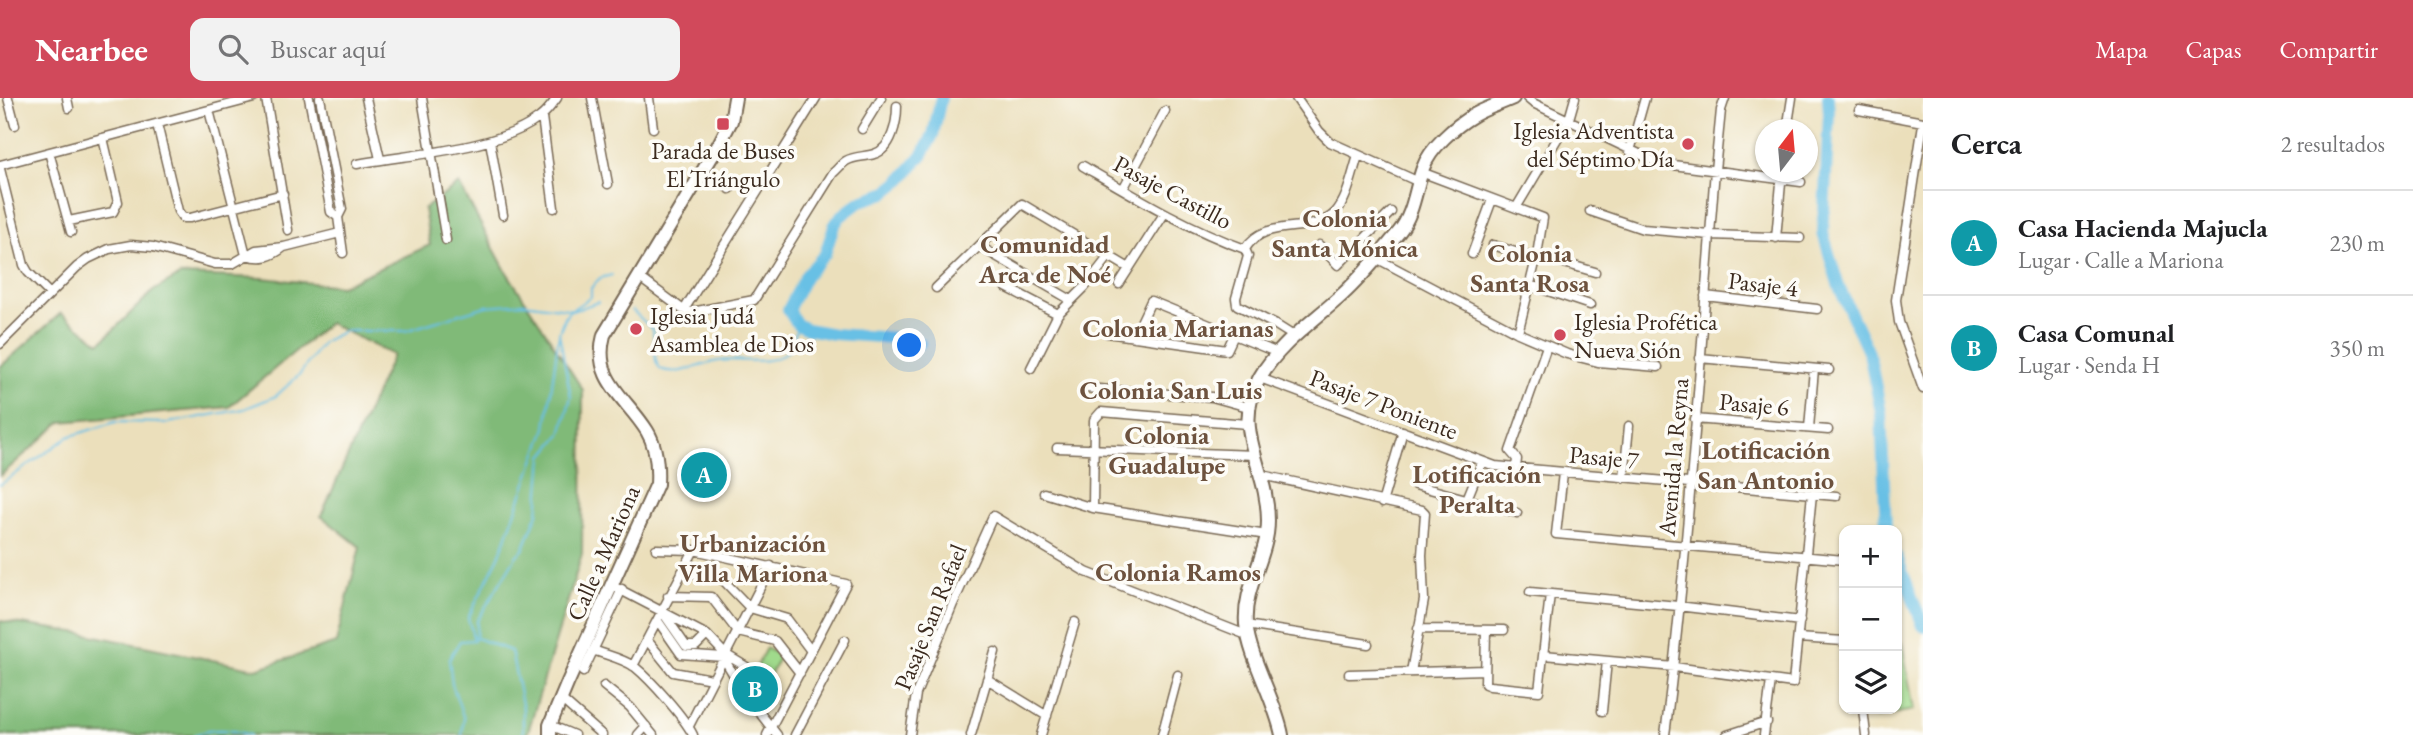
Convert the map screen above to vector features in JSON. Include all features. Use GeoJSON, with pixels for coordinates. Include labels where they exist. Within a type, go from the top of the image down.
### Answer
{"type":"FeatureCollection","features":[{"type":"Feature","properties":{"kind":"street"},"geometry":{"type":"LineString","coordinates":[[67,98],[69,108]]}},
{"type":"Feature","properties":{"kind":"street"},"geometry":{"type":"LineString","coordinates":[[50,294],[24,265],[0,167],[254,98]]}},
{"type":"Feature","properties":{"kind":"street"},"geometry":{"type":"LineString","coordinates":[[266,98],[288,230]]}},
{"type":"Feature","properties":{"kind":"street"},"geometry":{"type":"LineString","coordinates":[[309,98],[331,212],[338,217]]}},
{"type":"Feature","properties":{"kind":"street"},"geometry":{"type":"LineString","coordinates":[[320,98],[342,209],[338,217],[343,253]]}},
{"type":"Feature","properties":{"kind":"street"},"geometry":{"type":"LineString","coordinates":[[366,98],[380,159]]}},
{"type":"Feature","properties":{"kind":"street"},"geometry":{"type":"LineString","coordinates":[[422,98],[446,240]]}},
{"type":"Feature","properties":{"kind":"street"},"geometry":{"type":"LineString","coordinates":[[357,164],[490,141],[519,131],[542,117],[557,98]]}},
{"type":"Feature","properties":{"kind":"street"},"geometry":{"type":"LineString","coordinates":[[593,98],[608,184]]}},
{"type":"Feature","properties":{"kind":"street"},"geometry":{"type":"LineString","coordinates":[[649,98],[653,128]]}},
{"type":"Feature","properties":{"kind":"street","name":"Calle a Mariona"},"geometry":{"type":"LineString","coordinates":[[550,730],[561,699],[617,587],[657,484],[653,444],[644,427],[606,377],[600,355],[604,335],[703,172],[734,112],[735,98]]}},
{"type":"Feature","properties":{"kind":"street"},"geometry":{"type":"LineString","coordinates":[[734,112],[741,98]]}},
{"type":"Feature","properties":{"kind":"street"},"geometry":{"type":"LineString","coordinates":[[687,305],[816,98]]}},
{"type":"Feature","properties":{"kind":"street"},"geometry":{"type":"LineString","coordinates":[[862,128],[881,98]]}},
{"type":"Feature","properties":{"kind":"street"},"geometry":{"type":"LineString","coordinates":[[1296,98],[1330,142],[1358,156],[1541,216],[1545,220],[1518,333]]}},
{"type":"Feature","properties":{"kind":"street"},"geometry":{"type":"LineString","coordinates":[[1283,735],[1248,631],[1248,598],[1267,535],[1268,521],[1262,475],[1247,424],[1248,407],[1260,378],[1279,353],[1346,292],[1408,221],[1420,177],[1428,157],[1438,145],[1472,116],[1513,98]]}},
{"type":"Feature","properties":{"kind":"street"},"geometry":{"type":"LineString","coordinates":[[1527,98],[1658,163],[1755,174]]}},
{"type":"Feature","properties":{"kind":"street"},"geometry":{"type":"LineString","coordinates":[[1516,208],[1569,120],[1575,98]]}},
{"type":"Feature","properties":{"kind":"street"},"geometry":{"type":"LineString","coordinates":[[1630,151],[1645,98]]}},
{"type":"Feature","properties":{"kind":"street","name":"Avenida la Reyna"},"geometry":{"type":"LineString","coordinates":[[1665,735],[1685,546],[1715,170],[1721,110],[1725,98]]}},
{"type":"Feature","properties":{"kind":"street"},"geometry":{"type":"LineString","coordinates":[[1788,119],[1791,98]]}},
{"type":"Feature","properties":{"kind":"street"},"geometry":{"type":"LineString","coordinates":[[6,101],[15,125]]}},
{"type":"Feature","properties":{"kind":"street"},"geometry":{"type":"LineString","coordinates":[[640,278],[682,309],[692,312],[754,300],[834,173],[846,161],[876,154],[887,144],[897,123],[897,106]]}},
{"type":"Feature","properties":{"kind":"street"},"geometry":{"type":"LineString","coordinates":[[209,110],[246,256]]}},
{"type":"Feature","properties":{"kind":"street"},"geometry":{"type":"LineString","coordinates":[[1859,110],[1923,123],[1895,300],[1899,321],[1923,388]]}},
{"type":"Feature","properties":{"kind":"street"},"geometry":{"type":"LineString","coordinates":[[1123,189],[1165,111]]}},
{"type":"Feature","properties":{"kind":"street"},"geometry":{"type":"LineString","coordinates":[[542,117],[554,208]]}},
{"type":"Feature","properties":{"kind":"street"},"geometry":{"type":"LineString","coordinates":[[157,124],[178,211],[183,218],[282,194]]}},
{"type":"Feature","properties":{"kind":"street"},"geometry":{"type":"LineString","coordinates":[[69,221],[113,212],[117,208],[118,202],[103,138]]}},
{"type":"Feature","properties":{"kind":"street"},"geometry":{"type":"LineString","coordinates":[[490,141],[503,215]]}},
{"type":"Feature","properties":{"kind":"street"},"geometry":{"type":"LineString","coordinates":[[49,152],[71,232]]}},
{"type":"Feature","properties":{"kind":"street"},"geometry":{"type":"LineString","coordinates":[[1295,337],[1237,305],[1236,298],[1248,256],[1246,250],[1253,240],[1269,230],[1317,222],[1334,213],[1347,190],[1358,156]]}},
{"type":"Feature","properties":{"kind":"street","name":"Pasaje Castillo"},"geometry":{"type":"LineString","coordinates":[[1083,166],[1164,214],[1246,250]]}},
{"type":"Feature","properties":{"kind":"street"},"geometry":{"type":"LineString","coordinates":[[703,172],[730,189]]}},
{"type":"Feature","properties":{"kind":"street"},"geometry":{"type":"LineString","coordinates":[[1776,237],[1781,182]]}},
{"type":"Feature","properties":{"kind":"street"},"geometry":{"type":"LineString","coordinates":[[1472,254],[1492,200]]}},
{"type":"Feature","properties":{"kind":"street"},"geometry":{"type":"LineString","coordinates":[[936,288],[1022,204],[1129,268]]}},
{"type":"Feature","properties":{"kind":"street"},"geometry":{"type":"LineString","coordinates":[[1590,211],[1643,229],[1710,235],[1800,238]]}},
{"type":"Feature","properties":{"kind":"street"},"geometry":{"type":"LineString","coordinates":[[1319,245],[1338,265],[1391,212]]}},
{"type":"Feature","properties":{"kind":"street"},"geometry":{"type":"LineString","coordinates":[[1119,284],[1164,214]]}},
{"type":"Feature","properties":{"kind":"street"},"geometry":{"type":"LineString","coordinates":[[0,344],[88,259],[116,247],[145,245],[226,265],[238,262],[246,256],[259,259],[274,255],[284,247],[340,233]]}},
{"type":"Feature","properties":{"kind":"street"},"geometry":{"type":"LineString","coordinates":[[1361,242],[1376,258],[1547,346],[1598,362],[1658,367]]}},
{"type":"Feature","properties":{"kind":"street"},"geometry":{"type":"LineString","coordinates":[[1493,245],[1595,272]]}},
{"type":"Feature","properties":{"kind":"street"},"geometry":{"type":"LineString","coordinates":[[979,246],[1071,300]]}},
{"type":"Feature","properties":{"kind":"street"},"geometry":{"type":"LineString","coordinates":[[1031,368],[1058,314],[1085,287],[1109,256]]}},
{"type":"Feature","properties":{"kind":"street"},"geometry":{"type":"LineString","coordinates":[[1530,285],[1590,304]]}},
{"type":"Feature","properties":{"kind":"street"},"geometry":{"type":"LineString","coordinates":[[1006,286],[1058,314]]}},
{"type":"Feature","properties":{"kind":"street","name":"Pasaje 4"},"geometry":{"type":"LineString","coordinates":[[1705,296],[1817,309]]}},
{"type":"Feature","properties":{"kind":"street"},"geometry":{"type":"LineString","coordinates":[[1134,337],[1151,301],[1279,353]]}},
{"type":"Feature","properties":{"kind":"street"},"geometry":{"type":"LineString","coordinates":[[1107,333],[1227,350],[1234,335]]}},
{"type":"Feature","properties":{"kind":"street"},"geometry":{"type":"LineString","coordinates":[[1516,468],[1517,458],[1510,451],[1547,346]]}},
{"type":"Feature","properties":{"kind":"street"},"geometry":{"type":"LineString","coordinates":[[1700,358],[1829,370]]}},
{"type":"Feature","properties":{"kind":"street","name":"Pasaje 6"},"geometry":{"type":"LineString","coordinates":[[1809,428],[1814,369]]}},
{"type":"Feature","properties":{"kind":"street","name":"Pasaje 7 Poniente"},"geometry":{"type":"LineString","coordinates":[[1260,378],[1494,467]]}},
{"type":"Feature","properties":{"kind":"street"},"geometry":{"type":"LineString","coordinates":[[1084,388],[1212,397],[1248,407]]}},
{"type":"Feature","properties":{"kind":"street"},"geometry":{"type":"LineString","coordinates":[[1093,509],[1094,420],[1101,412],[1247,424]]}},
{"type":"Feature","properties":{"kind":"street","name":"Pasaje 6"},"geometry":{"type":"LineString","coordinates":[[1695,419],[1828,429]]}},
{"type":"Feature","properties":{"kind":"street"},"geometry":{"type":"LineString","coordinates":[[1623,478],[1629,426]]}},
{"type":"Feature","properties":{"kind":"street"},"geometry":{"type":"LineString","coordinates":[[1382,503],[1403,431]]}},
{"type":"Feature","properties":{"kind":"street"},"geometry":{"type":"LineString","coordinates":[[1057,448],[1256,455]]}},
{"type":"Feature","properties":{"kind":"street"},"geometry":{"type":"LineString","coordinates":[[1466,499],[1482,463]]}},
{"type":"Feature","properties":{"kind":"street","name":"Pasaje 7"},"geometry":{"type":"LineString","coordinates":[[1494,467],[1836,496]]}},
{"type":"Feature","properties":{"kind":"street"},"geometry":{"type":"LineString","coordinates":[[1563,472],[1556,534],[1839,559]]}},
{"type":"Feature","properties":{"kind":"street"},"geometry":{"type":"LineString","coordinates":[[1262,475],[1422,510],[1425,513],[1423,600],[1411,672]]}},
{"type":"Feature","properties":{"kind":"street"},"geometry":{"type":"LineString","coordinates":[[1415,485],[1517,513]]}},
{"type":"Feature","properties":{"kind":"street"},"geometry":{"type":"LineString","coordinates":[[1044,493],[1093,509],[1267,535]]}},
{"type":"Feature","properties":{"kind":"street"},"geometry":{"type":"LineString","coordinates":[[1544,656],[1674,667],[1793,683],[1812,494]]}},
{"type":"Feature","properties":{"kind":"street","name":"Pasaje San Rafael"},"geometry":{"type":"LineString","coordinates":[[910,735],[916,694],[993,516],[1086,572],[1248,631]]}},
{"type":"Feature","properties":{"kind":"street"},"geometry":{"type":"LineString","coordinates":[[583,673],[617,587],[708,635],[724,655],[745,694],[772,732],[846,584],[694,550],[656,549]]}},
{"type":"Feature","properties":{"kind":"street"},"geometry":{"type":"LineString","coordinates":[[633,666],[694,550]]}},
{"type":"Feature","properties":{"kind":"street"},"geometry":{"type":"LineString","coordinates":[[689,726],[771,566]]}},
{"type":"Feature","properties":{"kind":"street"},"geometry":{"type":"LineString","coordinates":[[682,572],[721,578],[750,608],[787,619],[811,651]]}},
{"type":"Feature","properties":{"kind":"street"},"geometry":{"type":"LineString","coordinates":[[1530,592],[1800,621]]}},
{"type":"Feature","properties":{"kind":"street"},"geometry":{"type":"LineString","coordinates":[[1486,630],[1485,684],[1535,692],[1541,688],[1550,594]]}},
{"type":"Feature","properties":{"kind":"street"},"geometry":{"type":"LineString","coordinates":[[668,596],[711,597],[738,632],[775,641],[800,673]]}},
{"type":"Feature","properties":{"kind":"street"},"geometry":{"type":"LineString","coordinates":[[661,611],[686,646],[696,646],[708,635]]}},
{"type":"Feature","properties":{"kind":"street"},"geometry":{"type":"LineString","coordinates":[[658,621],[681,654],[724,655],[750,669]]}},
{"type":"Feature","properties":{"kind":"street"},"geometry":{"type":"LineString","coordinates":[[1041,735],[1074,622]]}},
{"type":"Feature","properties":{"kind":"street"},"geometry":{"type":"LineString","coordinates":[[1418,629],[1504,629]]}},
{"type":"Feature","properties":{"kind":"street"},"geometry":{"type":"LineString","coordinates":[[1248,631],[1368,644]]}},
{"type":"Feature","properties":{"kind":"street"},"geometry":{"type":"LineString","coordinates":[[1798,638],[1839,641]]}},
{"type":"Feature","properties":{"kind":"street"},"geometry":{"type":"LineString","coordinates":[[647,640],[673,671],[712,679]]}},
{"type":"Feature","properties":{"kind":"street"},"geometry":{"type":"LineString","coordinates":[[797,734],[845,640]]}},
{"type":"Feature","properties":{"kind":"street"},"geometry":{"type":"LineString","coordinates":[[593,650],[633,666],[689,726],[693,735]]}},
{"type":"Feature","properties":{"kind":"street"},"geometry":{"type":"LineString","coordinates":[[971,735],[995,652]]}},
{"type":"Feature","properties":{"kind":"street"},"geometry":{"type":"LineString","coordinates":[[1602,711],[1607,661]]}},
{"type":"Feature","properties":{"kind":"street"},"geometry":{"type":"LineString","coordinates":[[1349,674],[1485,670]]}},
{"type":"Feature","properties":{"kind":"street"},"geometry":{"type":"LineString","coordinates":[[1162,735],[1178,676]]}},
{"type":"Feature","properties":{"kind":"street"},"geometry":{"type":"LineString","coordinates":[[987,679],[1047,716]]}},
{"type":"Feature","properties":{"kind":"street"},"geometry":{"type":"LineString","coordinates":[[1764,735],[1771,681]]}},
{"type":"Feature","properties":{"kind":"street"},"geometry":{"type":"LineString","coordinates":[[604,686],[630,707],[653,735]]}},
{"type":"Feature","properties":{"kind":"street"},"geometry":{"type":"LineString","coordinates":[[561,699],[602,735]]}},
{"type":"Feature","properties":{"kind":"street"},"geometry":{"type":"LineString","coordinates":[[1864,714],[1867,735]]}},
{"type":"Feature","properties":{"kind":"street"},"geometry":{"type":"LineString","coordinates":[[1727,735],[1767,722]]}},
{"type":"Feature","properties":{"kind":"street"},"geometry":{"type":"LineString","coordinates":[[638,735],[646,726]]}},
{"type":"Feature","properties":{"kind":"street"},"geometry":{"type":"LineString","coordinates":[[550,730],[574,735]]}},
{"type":"Feature","properties":{"kind":"green space"},"geometry":{"type":"Polygon","coordinates":[[[459,184],[506,271],[583,390],[582,554],[527,735],[0,735],[0,621],[81,633],[256,669],[336,643],[360,547],[321,516],[393,355],[329,323],[229,407],[61,422],[0,476],[0,367],[61,313],[100,343],[153,291],[181,275],[262,278],[341,286],[430,245],[424,209],[459,184]]]}},
{"type":"Feature","properties":{"kind":"green space"},"geometry":{"type":"Polygon","coordinates":[[[1902,643],[1914,710],[1902,712],[1902,643]]]}},
{"type":"Feature","properties":{"kind":"green space"},"geometry":{"type":"Polygon","coordinates":[[[766,648],[780,656],[766,683],[752,676],[766,648]]]}},
{"type":"Feature","properties":{"kind":"waterway"},"geometry":{"type":"LineString","coordinates":[[920,343],[807,329],[797,324],[788,310],[806,275],[825,254],[834,226],[840,217],[861,201],[885,193],[900,181],[923,154],[933,135],[941,98]]}},
{"type":"Feature","properties":{"kind":"waterway"},"geometry":{"type":"LineString","coordinates":[[1828,98],[1823,233],[1839,287],[1869,353],[1881,412],[1886,525]]}},
{"type":"Feature","properties":{"kind":"waterway"},"geometry":{"type":"LineString","coordinates":[[523,735],[523,709],[511,651],[476,638],[477,621],[517,555],[523,550],[538,513],[543,456],[561,434],[571,397],[559,333],[568,312],[591,297],[591,288],[600,278],[612,275]]}},
{"type":"Feature","properties":{"kind":"waterway"},"geometry":{"type":"LineString","coordinates":[[0,485],[68,437],[115,422],[168,423],[244,409],[276,396],[300,374],[323,342],[344,331],[405,331],[486,306],[524,303],[575,310],[598,302]]}},
{"type":"Feature","properties":{"kind":"waterway"},"geometry":{"type":"LineString","coordinates":[[632,310],[653,330],[656,361],[660,369],[675,372],[719,361],[761,361],[777,358],[790,348],[797,324]]}},
{"type":"Feature","properties":{"kind":"waterway"},"geometry":{"type":"LineString","coordinates":[[560,329],[565,315]]}},
{"type":"Feature","properties":{"kind":"waterway"},"geometry":{"type":"LineString","coordinates":[[462,735],[464,719],[452,684],[449,659],[460,641],[474,640],[468,618],[501,552],[546,428],[559,334]]}},
{"type":"Feature","properties":{"kind":"waterway"},"geometry":{"type":"LineString","coordinates":[[1902,570],[1923,626]]}},
{"type":"Feature","properties":{"kind":"waterway"},"geometry":{"type":"LineString","coordinates":[[194,735],[222,730],[250,735]]}},
{"type":"Feature","properties":{"kind":"place","name":"Parada de Buses El Triángulo"},"geometry":{"type":"Point","coordinates":[723,124]}},
{"type":"Feature","properties":{"kind":"place","name":"Iglesia Adventista del Séptimo Día"},"geometry":{"type":"Point","coordinates":[1688,144]}},
{"type":"Feature","properties":{"kind":"place","name":"Iglesia Judá Asamblea de Dios"},"geometry":{"type":"Point","coordinates":[636,329]}},
{"type":"Feature","properties":{"kind":"place","name":"Iglesia Profética Nueva Sión"},"geometry":{"type":"Point","coordinates":[1560,335]}},
{"type":"Feature","properties":{"kind":"place","name":"Casa Hacienda Majucla"},"geometry":{"type":"Point","coordinates":[704,475]}},
{"type":"Feature","properties":{"kind":"place","name":"Casa Comunal"},"geometry":{"type":"Point","coordinates":[755,689]}},
{"type":"Feature","properties":{"kind":"district","name":"Colonia Santa Mónica"},"geometry":{"type":"Point","coordinates":[1345,233]}},
{"type":"Feature","properties":{"kind":"district","name":"Comunidad Arca de Noé"},"geometry":{"type":"Point","coordinates":[1045,259]}},
{"type":"Feature","properties":{"kind":"district","name":"Colonia Santa Rosa"},"geometry":{"type":"Point","coordinates":[1530,268]}},
{"type":"Feature","properties":{"kind":"district","name":"Colonia Marianas"},"geometry":{"type":"Point","coordinates":[1178,328]}},
{"type":"Feature","properties":{"kind":"district","name":"Colonia San Luis"},"geometry":{"type":"Point","coordinates":[1171,390]}},
{"type":"Feature","properties":{"kind":"district","name":"Colonia Guadalupe"},"geometry":{"type":"Point","coordinates":[1167,450]}},
{"type":"Feature","properties":{"kind":"district","name":"Lotificación San Antonio"},"geometry":{"type":"Point","coordinates":[1766,465]}},
{"type":"Feature","properties":{"kind":"district","name":"Lotificación Peralta"},"geometry":{"type":"Point","coordinates":[1477,489]}},
{"type":"Feature","properties":{"kind":"district","name":"Urbanización Villa Mariona"},"geometry":{"type":"Point","coordinates":[753,558]}},
{"type":"Feature","properties":{"kind":"district","name":"Colonia Ramos"},"geometry":{"type":"Point","coordinates":[1178,572]}}]}
